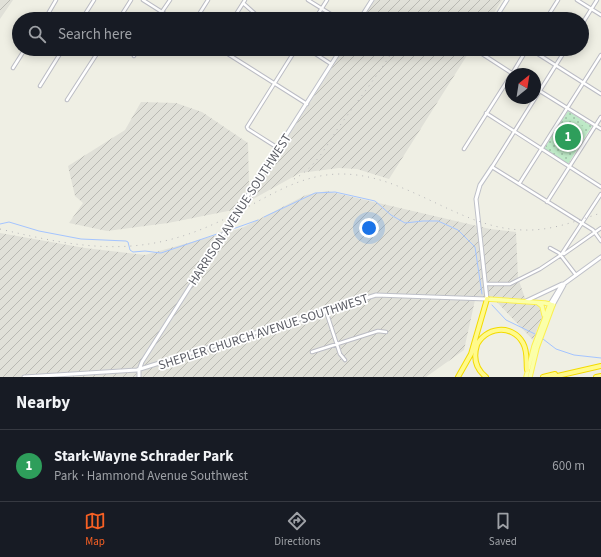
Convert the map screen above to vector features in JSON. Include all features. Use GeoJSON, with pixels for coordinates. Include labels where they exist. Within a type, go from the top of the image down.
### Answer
{"type":"FeatureCollection","features":[{"type":"Feature","properties":{"kind":"highway"},"geometry":{"type":"LineString","coordinates":[[486,377],[480,371],[476,363],[476,347],[487,305],[487,299]]}},
{"type":"Feature","properties":{"kind":"highway"},"geometry":{"type":"LineString","coordinates":[[458,377],[471,354],[487,299]]}},
{"type":"Feature","properties":{"kind":"highway"},"geometry":{"type":"LineString","coordinates":[[476,347],[482,337],[491,332],[502,330],[512,332],[521,339],[525,347],[529,370]]}},
{"type":"Feature","properties":{"kind":"highway"},"geometry":{"type":"LineString","coordinates":[[553,377],[601,366]]}},
{"type":"Feature","properties":{"kind":"highway"},"geometry":{"type":"LineString","coordinates":[[543,377],[585,370]]}},
{"type":"Feature","properties":{"kind":"highway"},"geometry":{"type":"LineString","coordinates":[[596,377],[601,376]]}},
{"type":"Feature","properties":{"kind":"main road"},"geometry":{"type":"LineString","coordinates":[[487,299],[526,301],[551,305]]}},
{"type":"Feature","properties":{"kind":"main road"},"geometry":{"type":"LineString","coordinates":[[535,302],[542,306],[544,317]]}},
{"type":"Feature","properties":{"kind":"main road"},"geometry":{"type":"LineString","coordinates":[[530,377],[529,370],[537,336],[544,317],[551,305]]}},
{"type":"Feature","properties":{"kind":"main road"},"geometry":{"type":"LineString","coordinates":[[526,377],[551,305]]}},
{"type":"Feature","properties":{"kind":"street"},"geometry":{"type":"LineString","coordinates":[[49,12],[56,0]]}},
{"type":"Feature","properties":{"kind":"street"},"geometry":{"type":"LineString","coordinates":[[86,12],[94,0]]}},
{"type":"Feature","properties":{"kind":"street"},"geometry":{"type":"LineString","coordinates":[[123,12],[131,0]]}},
{"type":"Feature","properties":{"kind":"street"},"geometry":{"type":"LineString","coordinates":[[143,0],[162,12],[170,0]]}},
{"type":"Feature","properties":{"kind":"street"},"geometry":{"type":"LineString","coordinates":[[200,12],[208,0]]}},
{"type":"Feature","properties":{"kind":"street"},"geometry":{"type":"LineString","coordinates":[[308,0],[327,12]]}},
{"type":"Feature","properties":{"kind":"street"},"geometry":{"type":"LineString","coordinates":[[319,12],[327,0]]}},
{"type":"Feature","properties":{"kind":"street"},"geometry":{"type":"LineString","coordinates":[[364,12],[372,0]]}},
{"type":"Feature","properties":{"kind":"street"},"geometry":{"type":"LineString","coordinates":[[499,12],[507,0]]}},
{"type":"Feature","properties":{"kind":"street"},"geometry":{"type":"LineString","coordinates":[[550,12],[558,0]]}},
{"type":"Feature","properties":{"kind":"street"},"geometry":{"type":"LineString","coordinates":[[577,0],[601,15]]}},
{"type":"Feature","properties":{"kind":"street"},"geometry":{"type":"LineString","coordinates":[[589,14],[597,0]]}},
{"type":"Feature","properties":{"kind":"street"},"geometry":{"type":"LineString","coordinates":[[237,12],[244,1],[254,12]]}},
{"type":"Feature","properties":{"kind":"street"},"geometry":{"type":"LineString","coordinates":[[519,184],[601,55]]}},
{"type":"Feature","properties":{"kind":"street"},"geometry":{"type":"LineString","coordinates":[[13,68],[21,56]]}},
{"type":"Feature","properties":{"kind":"street"},"geometry":{"type":"LineString","coordinates":[[40,86],[59,56]]}},
{"type":"Feature","properties":{"kind":"street"},"geometry":{"type":"LineString","coordinates":[[67,100],[95,56]]}},
{"type":"Feature","properties":{"kind":"street"},"geometry":{"type":"LineString","coordinates":[[231,56],[306,104]]}},
{"type":"Feature","properties":{"kind":"street"},"geometry":{"type":"LineString","coordinates":[[278,148],[247,128],[291,56]]}},
{"type":"Feature","properties":{"kind":"street"},"geometry":{"type":"LineString","coordinates":[[319,56],[331,64]]}},
{"type":"Feature","properties":{"kind":"street","name":"HARRISON AVENUE SOUTHWEST"},"geometry":{"type":"LineString","coordinates":[[139,370],[144,358],[336,56]]}},
{"type":"Feature","properties":{"kind":"street"},"geometry":{"type":"LineString","coordinates":[[485,56],[505,69]]}},
{"type":"Feature","properties":{"kind":"street"},"geometry":{"type":"LineString","coordinates":[[516,68],[524,56]]}},
{"type":"Feature","properties":{"kind":"street"},"geometry":{"type":"LineString","coordinates":[[541,56],[601,94]]}},
{"type":"Feature","properties":{"kind":"street"},"geometry":{"type":"LineString","coordinates":[[541,89],[562,56]]}},
{"type":"Feature","properties":{"kind":"street"},"geometry":{"type":"LineString","coordinates":[[464,149],[505,85]]}},
{"type":"Feature","properties":{"kind":"street"},"geometry":{"type":"LineString","coordinates":[[541,92],[601,130]]}},
{"type":"Feature","properties":{"kind":"street"},"geometry":{"type":"LineString","coordinates":[[487,299],[476,199],[478,190],[532,104]]}},
{"type":"Feature","properties":{"kind":"street"},"geometry":{"type":"LineString","coordinates":[[486,114],[601,187]]}},
{"type":"Feature","properties":{"kind":"street"},"geometry":{"type":"LineString","coordinates":[[547,202],[601,117]]}},
{"type":"Feature","properties":{"kind":"street"},"geometry":{"type":"LineString","coordinates":[[492,167],[595,232],[601,240]]}},
{"type":"Feature","properties":{"kind":"street"},"geometry":{"type":"LineString","coordinates":[[561,255],[601,194]]}},
{"type":"Feature","properties":{"kind":"street"},"geometry":{"type":"LineString","coordinates":[[486,284],[510,284],[540,269],[601,228]]}},
{"type":"Feature","properties":{"kind":"street"},"geometry":{"type":"LineString","coordinates":[[550,248],[561,255],[576,275]]}},
{"type":"Feature","properties":{"kind":"street"},"geometry":{"type":"LineString","coordinates":[[551,305],[564,285],[601,257]]}},
{"type":"Feature","properties":{"kind":"street"},"geometry":{"type":"LineString","coordinates":[[526,301],[559,285],[564,285]]}},
{"type":"Feature","properties":{"kind":"street","name":"SHEPLER CHURCH AVENUE SOUTHWEST"},"geometry":{"type":"LineString","coordinates":[[24,377],[139,370],[326,311],[365,297],[382,294],[487,299]]}},
{"type":"Feature","properties":{"kind":"street"},"geometry":{"type":"LineString","coordinates":[[326,311],[336,344],[340,354],[345,360]]}},
{"type":"Feature","properties":{"kind":"street"},"geometry":{"type":"LineString","coordinates":[[312,352],[378,331],[386,332]]}},
{"type":"Feature","properties":{"kind":"street"},"geometry":{"type":"LineString","coordinates":[[139,370],[139,377]]}},
{"type":"Feature","properties":{"kind":"shaded area"},"geometry":{"type":"Polygon","coordinates":[[[0,0],[13,0],[0,19],[0,0]]]}},
{"type":"Feature","properties":{"kind":"shaded area"},"geometry":{"type":"Polygon","coordinates":[[[375,0],[502,0],[494,12],[367,12],[375,0]]]}},
{"type":"Feature","properties":{"kind":"shaded area"},"geometry":{"type":"Polygon","coordinates":[[[340,56],[467,56],[389,179],[357,169],[339,168],[300,173],[246,203],[340,56]]]}},
{"type":"Feature","properties":{"kind":"shaded area"},"geometry":{"type":"Polygon","coordinates":[[[141,102],[176,103],[202,112],[248,143],[249,186],[233,210],[168,223],[107,231],[69,223],[83,203],[75,196],[68,166],[125,130],[141,102]]]}},
{"type":"Feature","properties":{"kind":"shaded area"},"geometry":{"type":"Polygon","coordinates":[[[327,191],[490,229],[516,232],[518,278],[526,301],[537,304],[542,312],[542,317],[533,340],[496,301],[475,300],[464,350],[426,377],[0,377],[0,233],[85,248],[145,255],[242,228],[306,195],[327,191]]]}},
{"type":"Feature","properties":{"kind":"green space"},"geometry":{"type":"Polygon","coordinates":[[[568,111],[592,126],[568,164],[544,149],[568,111]]]}},
{"type":"Feature","properties":{"kind":"green space"},"geometry":{"type":"Polygon","coordinates":[[[579,124],[584,127],[578,137],[573,134],[579,124]]]}},
{"type":"Feature","properties":{"kind":"waterway"},"geometry":{"type":"LineString","coordinates":[[264,217],[315,193],[335,192],[375,201],[391,215],[405,223],[438,221],[458,230],[475,247],[482,294]]}},
{"type":"Feature","properties":{"kind":"waterway"},"geometry":{"type":"LineString","coordinates":[[230,230],[258,220]]}},
{"type":"Feature","properties":{"kind":"waterway"},"geometry":{"type":"LineString","coordinates":[[0,224],[9,222],[39,231],[81,239],[126,241],[128,242],[130,250],[133,252],[145,251],[161,253],[220,233]]}},
{"type":"Feature","properties":{"kind":"waterway"},"geometry":{"type":"LineString","coordinates":[[492,305],[506,320],[537,335]]}},
{"type":"Feature","properties":{"kind":"waterway"},"geometry":{"type":"LineString","coordinates":[[543,339],[556,349],[574,355],[601,358]]}},
{"type":"Feature","properties":{"kind":"railway"},"geometry":{"type":"LineString","coordinates":[[294,179],[309,168],[321,154],[389,56]]}},
{"type":"Feature","properties":{"kind":"railway"},"geometry":{"type":"LineString","coordinates":[[0,229],[29,236],[83,245],[109,247],[134,246],[161,242],[188,234],[216,223],[276,192],[307,179],[324,175],[341,174],[365,176],[388,183],[411,191],[477,221],[500,227],[524,230],[544,229],[563,225],[601,213]]}},
{"type":"Feature","properties":{"kind":"place","name":"Stark-Wayne Schrader Park"},"geometry":{"type":"Point","coordinates":[568,137]}}]}
